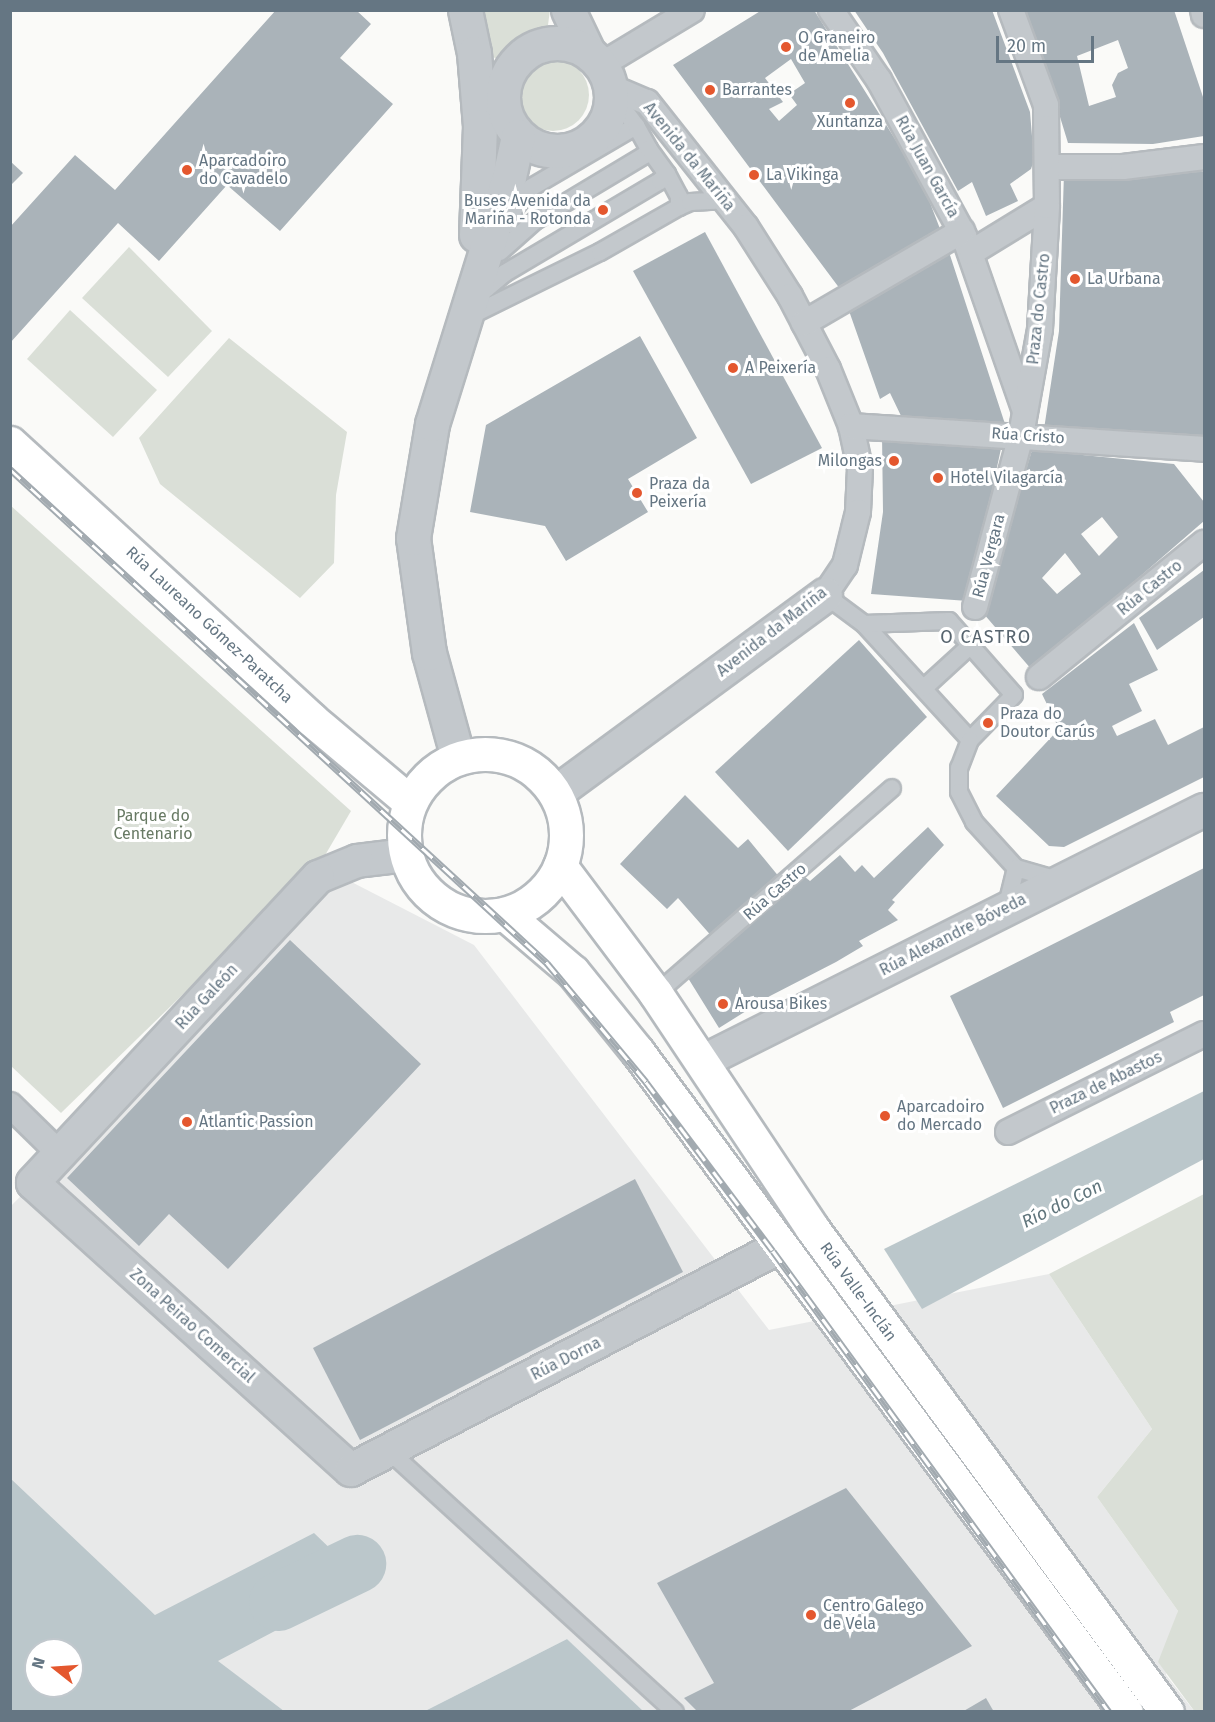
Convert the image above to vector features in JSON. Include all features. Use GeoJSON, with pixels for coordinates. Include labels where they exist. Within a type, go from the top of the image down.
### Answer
{"type":"FeatureCollection","features":[{"type":"Feature","properties":{"kind":"main road","name":"Rúa Laureano Gómez-Paratcha"},"geometry":{"type":"LineString","coordinates":[[10,443],[311,719],[410,802]]}},
{"type":"Feature","properties":{"kind":"main road"},"geometry":{"type":"LineString","coordinates":[[476,753],[513,758],[544,778],[555,794],[566,829],[560,866],[538,896],[505,914],[479,916],[446,907],[421,885],[406,855],[404,832],[410,802],[424,780],[458,758],[476,753]]}},
{"type":"Feature","properties":{"kind":"main road","name":"Rúa Valle-Inclán"},"geometry":{"type":"LineString","coordinates":[[560,866],[657,994],[812,1228],[1167,1712]]}},
{"type":"Feature","properties":{"kind":"main road","name":"Rúa Valle-Inclán"},"geometry":{"type":"LineString","coordinates":[[505,914],[573,972],[638,1051],[780,1247],[1126,1712]]}},
{"type":"Feature","properties":{"kind":"street"},"geometry":{"type":"LineString","coordinates":[[465,10],[474,53],[481,156],[473,305]]}},
{"type":"Feature","properties":{"kind":"street"},"geometry":{"type":"LineString","coordinates":[[474,53],[518,136],[547,152],[580,147],[604,125],[603,74],[568,10]]}},
{"type":"Feature","properties":{"kind":"street"},"geometry":{"type":"LineString","coordinates":[[603,74],[692,10]]}},
{"type":"Feature","properties":{"kind":"street","name":"Rúa Juan García"},"geometry":{"type":"LineString","coordinates":[[804,323],[967,241],[879,80],[831,10]]}},
{"type":"Feature","properties":{"kind":"street","name":"Praza do Castro"},"geometry":{"type":"LineString","coordinates":[[1011,10],[1046,105],[1048,167],[1040,329],[1023,424]]}},
{"type":"Feature","properties":{"kind":"street"},"geometry":{"type":"LineString","coordinates":[[1203,10],[1204,15]]}},
{"type":"Feature","properties":{"kind":"street"},"geometry":{"type":"LineString","coordinates":[[481,156],[490,127],[503,105],[507,74],[528,51],[558,42],[603,74]]}},
{"type":"Feature","properties":{"kind":"street","name":"Avenida da Mariña"},"geometry":{"type":"LineString","coordinates":[[555,794],[825,595],[845,565],[858,512],[860,468],[851,426],[804,323],[746,227],[647,102],[603,74]]}},
{"type":"Feature","properties":{"kind":"street"},"geometry":{"type":"LineString","coordinates":[[458,758],[429,653],[412,538],[432,424],[473,305],[509,177],[518,136]]}},
{"type":"Feature","properties":{"kind":"street"},"geometry":{"type":"LineString","coordinates":[[1048,167],[1123,167],[1204,157]]}},
{"type":"Feature","properties":{"kind":"street"},"geometry":{"type":"LineString","coordinates":[[967,241],[1047,206]]}},
{"type":"Feature","properties":{"kind":"street","name":"Praza do Castro"},"geometry":{"type":"LineString","coordinates":[[967,241],[1023,424]]}},
{"type":"Feature","properties":{"kind":"street","name":"Rúa Cristo"},"geometry":{"type":"LineString","coordinates":[[851,426],[1023,424],[1204,450]]}},
{"type":"Feature","properties":{"kind":"street","name":"Rúa Vergara"},"geometry":{"type":"LineString","coordinates":[[975,608],[1023,424]]}},
{"type":"Feature","properties":{"kind":"street","name":"Rúa Castro"},"geometry":{"type":"LineString","coordinates":[[1039,676],[1204,543]]}},
{"type":"Feature","properties":{"kind":"street","name":"Rúa Alexandre Bóveda"},"geometry":{"type":"LineString","coordinates":[[702,1062],[1204,810]]}},
{"type":"Feature","properties":{"kind":"street","name":"Rúa Galeón"},"geometry":{"type":"LineString","coordinates":[[33,1183],[318,877],[357,861],[406,855]]}},
{"type":"Feature","properties":{"kind":"street","name":"Praza de Abastos"},"geometry":{"type":"LineString","coordinates":[[1008,1132],[1204,1034]]}},
{"type":"Feature","properties":{"kind":"street"},"geometry":{"type":"LineString","coordinates":[[10,1105],[60,1154]]}},
{"type":"Feature","properties":{"kind":"street","name":"Zona Peirao Comercial"},"geometry":{"type":"LineString","coordinates":[[33,1183],[351,1470]]}},
{"type":"Feature","properties":{"kind":"street","name":"Rúa Dorna"},"geometry":{"type":"LineString","coordinates":[[351,1470],[780,1247]]}},
{"type":"Feature","properties":{"kind":"lane"},"geometry":{"type":"LineString","coordinates":[[603,74],[667,174],[679,197],[679,207]]}},
{"type":"Feature","properties":{"kind":"lane"},"geometry":{"type":"LineString","coordinates":[[473,305],[500,252],[514,209],[532,187],[636,126]]}},
{"type":"Feature","properties":{"kind":"lane"},"geometry":{"type":"LineString","coordinates":[[500,252],[535,221],[645,155],[649,149]]}},
{"type":"Feature","properties":{"kind":"lane"},"geometry":{"type":"LineString","coordinates":[[473,305],[505,273],[667,174]]}},
{"type":"Feature","properties":{"kind":"lane"},"geometry":{"type":"LineString","coordinates":[[473,305],[600,252],[690,202],[725,200]]}},
{"type":"Feature","properties":{"kind":"lane"},"geometry":{"type":"LineString","coordinates":[[825,595],[864,624],[970,740]]}},
{"type":"Feature","properties":{"kind":"lane"},"geometry":{"type":"LineString","coordinates":[[864,624],[950,621],[1014,695],[970,740],[959,768],[959,792],[974,822],[1016,868],[1062,881]]}},
{"type":"Feature","properties":{"kind":"lane"},"geometry":{"type":"LineString","coordinates":[[924,688],[972,644]]}},
{"type":"Feature","properties":{"kind":"lane","name":"Rúa Castro"},"geometry":{"type":"LineString","coordinates":[[657,994],[892,788]]}},
{"type":"Feature","properties":{"kind":"lane"},"geometry":{"type":"LineString","coordinates":[[1006,909],[1016,868]]}},
{"type":"Feature","properties":{"kind":"lane"},"geometry":{"type":"LineString","coordinates":[[388,1451],[675,1712]]}},
{"type":"Feature","properties":{"kind":"shaded area"},"geometry":{"type":"Polygon","coordinates":[[[336,874],[474,945],[769,1330],[1049,1274],[1152,1429],[1097,1497],[1178,1611],[1166,1675],[1194,1711],[642,1711],[567,1639],[425,1711],[284,1711],[155,1615],[11,1486],[10,1207],[336,874]]]}},
{"type":"Feature","properties":{"kind":"green space"},"geometry":{"type":"Polygon","coordinates":[[[550,10],[548,25],[505,48],[497,59],[489,55],[481,11],[550,10]]]}},
{"type":"Feature","properties":{"kind":"green space"},"geometry":{"type":"Polygon","coordinates":[[[553,59],[573,65],[583,75],[589,95],[583,115],[573,125],[553,131],[533,125],[523,115],[517,95],[523,75],[533,65],[553,59]]]}},
{"type":"Feature","properties":{"kind":"green space"},"geometry":{"type":"Polygon","coordinates":[[[129,247],[212,331],[168,377],[82,298],[129,247]]]}},
{"type":"Feature","properties":{"kind":"green space"},"geometry":{"type":"Polygon","coordinates":[[[70,310],[157,390],[113,437],[27,359],[70,310]]]}},
{"type":"Feature","properties":{"kind":"green space"},"geometry":{"type":"Polygon","coordinates":[[[229,338],[347,432],[336,495],[334,563],[300,598],[160,484],[139,438],[229,338]]]}},
{"type":"Feature","properties":{"kind":"green space","name":"Parque do Centenario"},"geometry":{"type":"Polygon","coordinates":[[[10,505],[351,811],[324,857],[61,1113],[11,1066],[10,505]]]}},
{"type":"Feature","properties":{"kind":"green space"},"geometry":{"type":"Polygon","coordinates":[[[1204,1194],[1204,1711],[1195,1712],[1158,1662],[1178,1611],[1097,1497],[1152,1429],[1049,1274],[1204,1194]]]}},
{"type":"Feature","properties":{"kind":"water","name":"Río do Con"},"geometry":{"type":"Polygon","coordinates":[[[1204,1091],[1204,1159],[922,1309],[884,1249],[1204,1091]]]}},
{"type":"Feature","properties":{"kind":"water"},"geometry":{"type":"Polygon","coordinates":[[[10,1478],[155,1615],[314,1533],[366,1583],[218,1661],[284,1711],[11,1711],[10,1478]]]}},
{"type":"Feature","properties":{"kind":"water"},"geometry":{"type":"Polygon","coordinates":[[[567,1639],[643,1711],[425,1711],[567,1639]]]}},
{"type":"Feature","properties":{"kind":"building","name":"Aparcadoiro do Cavadelo"},"geometry":{"type":"Polygon","coordinates":[[[276,10],[356,10],[371,24],[340,58],[393,104],[280,231],[227,185],[159,261],[118,223],[10,343],[10,227],[75,155],[115,190],[276,10]]]}},
{"type":"Feature","properties":{"kind":"building"},"geometry":{"type":"Polygon","coordinates":[[[762,10],[814,10],[922,182],[942,234],[843,293],[673,65],[762,10]],[[791,59],[765,78],[783,102],[769,109],[779,121],[797,105],[789,94],[805,83],[791,59]]]}},
{"type":"Feature","properties":{"kind":"building"},"geometry":{"type":"Polygon","coordinates":[[[854,10],[992,10],[1030,112],[1034,160],[1031,169],[1010,184],[1018,201],[986,216],[972,182],[958,191],[883,53],[854,10]]]}},
{"type":"Feature","properties":{"kind":"building"},"geometry":{"type":"Polygon","coordinates":[[[1022,10],[1174,10],[1204,100],[1204,136],[1153,144],[1068,143],[1045,68],[1022,10]],[[1118,40],[1077,56],[1089,106],[1116,97],[1112,85],[1118,73],[1128,68],[1118,40]]]}},
{"type":"Feature","properties":{"kind":"building"},"geometry":{"type":"Polygon","coordinates":[[[10,161],[23,173],[10,186],[10,161]]]}},
{"type":"Feature","properties":{"kind":"building"},"geometry":{"type":"Polygon","coordinates":[[[1204,172],[1204,437],[1044,429],[1059,331],[1064,173],[1204,172]]]}},
{"type":"Feature","properties":{"kind":"building","name":"A Peixería"},"geometry":{"type":"Polygon","coordinates":[[[705,232],[822,448],[751,484],[633,271],[705,232]]]}},
{"type":"Feature","properties":{"kind":"building"},"geometry":{"type":"Polygon","coordinates":[[[949,252],[1005,424],[903,420],[890,393],[880,399],[848,308],[949,252]]]}},
{"type":"Feature","properties":{"kind":"building"},"geometry":{"type":"Polygon","coordinates":[[[640,336],[697,438],[628,479],[648,512],[566,561],[545,526],[470,512],[486,425],[640,336]]]}},
{"type":"Feature","properties":{"kind":"building"},"geometry":{"type":"Polygon","coordinates":[[[882,435],[1002,444],[968,601],[871,594],[883,512],[882,435]]]}},
{"type":"Feature","properties":{"kind":"building"},"geometry":{"type":"Polygon","coordinates":[[[1032,450],[1174,464],[1204,502],[1204,521],[1032,670],[983,613],[1032,450]],[[1102,517],[1081,534],[1099,556],[1118,537],[1102,517]],[[1065,553],[1042,578],[1057,594],[1081,574],[1065,553]]]}},
{"type":"Feature","properties":{"kind":"building"},"geometry":{"type":"Polygon","coordinates":[[[1204,570],[1204,617],[1157,650],[1139,618],[1204,570]]]}},
{"type":"Feature","properties":{"kind":"building"},"geometry":{"type":"Polygon","coordinates":[[[1134,623],[1158,670],[1129,684],[1142,711],[1112,726],[1117,736],[1155,719],[1168,745],[1204,727],[1204,777],[1064,847],[1049,846],[996,796],[1059,729],[1042,694],[1134,623]]]}},
{"type":"Feature","properties":{"kind":"building"},"geometry":{"type":"Polygon","coordinates":[[[859,640],[927,717],[788,851],[715,772],[859,640]]]}},
{"type":"Feature","properties":{"kind":"building"},"geometry":{"type":"Polygon","coordinates":[[[685,795],[738,848],[748,839],[780,878],[714,939],[678,898],[667,909],[620,864],[685,795]]]}},
{"type":"Feature","properties":{"kind":"building"},"geometry":{"type":"Polygon","coordinates":[[[928,827],[944,845],[892,900],[895,902],[888,910],[898,920],[859,941],[863,946],[770,996],[719,1028],[688,978],[805,877],[810,881],[840,855],[855,872],[862,865],[874,878],[928,827]]]}},
{"type":"Feature","properties":{"kind":"building"},"geometry":{"type":"Polygon","coordinates":[[[1204,868],[1204,995],[1170,1012],[1174,1022],[1003,1108],[950,996],[1204,868]]]}},
{"type":"Feature","properties":{"kind":"building"},"geometry":{"type":"Polygon","coordinates":[[[290,940],[421,1064],[228,1269],[169,1214],[139,1246],[67,1178],[290,940]]]}},
{"type":"Feature","properties":{"kind":"building"},"geometry":{"type":"Polygon","coordinates":[[[635,1179],[683,1272],[360,1440],[313,1348],[635,1179]]]}},
{"type":"Feature","properties":{"kind":"building","name":"Centro Galego de Vela"},"geometry":{"type":"Polygon","coordinates":[[[846,1488],[972,1646],[847,1712],[698,1712],[684,1698],[714,1683],[657,1583],[846,1488]]]}},
{"type":"Feature","properties":{"kind":"building"},"geometry":{"type":"Polygon","coordinates":[[[986,1698],[994,1712],[962,1712],[986,1698]]]}},
{"type":"Feature","properties":{"kind":"waterway"},"geometry":{"type":"LineString","coordinates":[[278,1602],[357,1564]]}},
{"type":"Feature","properties":{"kind":"railway"},"geometry":{"type":"LineString","coordinates":[[10,469],[547,963],[646,1082],[773,1251],[1109,1712]]}},
{"type":"Feature","properties":{"kind":"place","name":"O Graneiro de Amelia"},"geometry":{"type":"Point","coordinates":[786,47]}},
{"type":"Feature","properties":{"kind":"place","name":"Barrantes"},"geometry":{"type":"Point","coordinates":[710,90]}},
{"type":"Feature","properties":{"kind":"place","name":"Xuntanza"},"geometry":{"type":"Point","coordinates":[850,103]}},
{"type":"Feature","properties":{"kind":"place","name":"Aparcadoiro do Cavadelo"},"geometry":{"type":"Point","coordinates":[187,170]}},
{"type":"Feature","properties":{"kind":"place","name":"La Vikinga"},"geometry":{"type":"Point","coordinates":[754,175]}},
{"type":"Feature","properties":{"kind":"place","name":"Buses Avenida da Mariña - Rotonda"},"geometry":{"type":"Point","coordinates":[603,210]}},
{"type":"Feature","properties":{"kind":"place","name":"La Urbana"},"geometry":{"type":"Point","coordinates":[1075,279]}},
{"type":"Feature","properties":{"kind":"place","name":"A Peixería"},"geometry":{"type":"Point","coordinates":[733,368]}},
{"type":"Feature","properties":{"kind":"place","name":"Milongas"},"geometry":{"type":"Point","coordinates":[894,461]}},
{"type":"Feature","properties":{"kind":"place","name":"Hotel Vilagarcía"},"geometry":{"type":"Point","coordinates":[938,478]}},
{"type":"Feature","properties":{"kind":"place","name":"Praza da Peixería"},"geometry":{"type":"Point","coordinates":[637,493]}},
{"type":"Feature","properties":{"kind":"place","name":"Praza do Doutor Carús"},"geometry":{"type":"Point","coordinates":[988,723]}},
{"type":"Feature","properties":{"kind":"place","name":"Arousa Bikes"},"geometry":{"type":"Point","coordinates":[723,1004]}},
{"type":"Feature","properties":{"kind":"place","name":"Aparcadoiro do Mercado"},"geometry":{"type":"Point","coordinates":[885,1116]}},
{"type":"Feature","properties":{"kind":"place","name":"Atlantic Passion"},"geometry":{"type":"Point","coordinates":[187,1122]}},
{"type":"Feature","properties":{"kind":"place","name":"Centro Galego de Vela"},"geometry":{"type":"Point","coordinates":[811,1615]}},
{"type":"Feature","properties":{"kind":"district","name":"O CASTRO"},"geometry":{"type":"Point","coordinates":[986,637]}}]}
